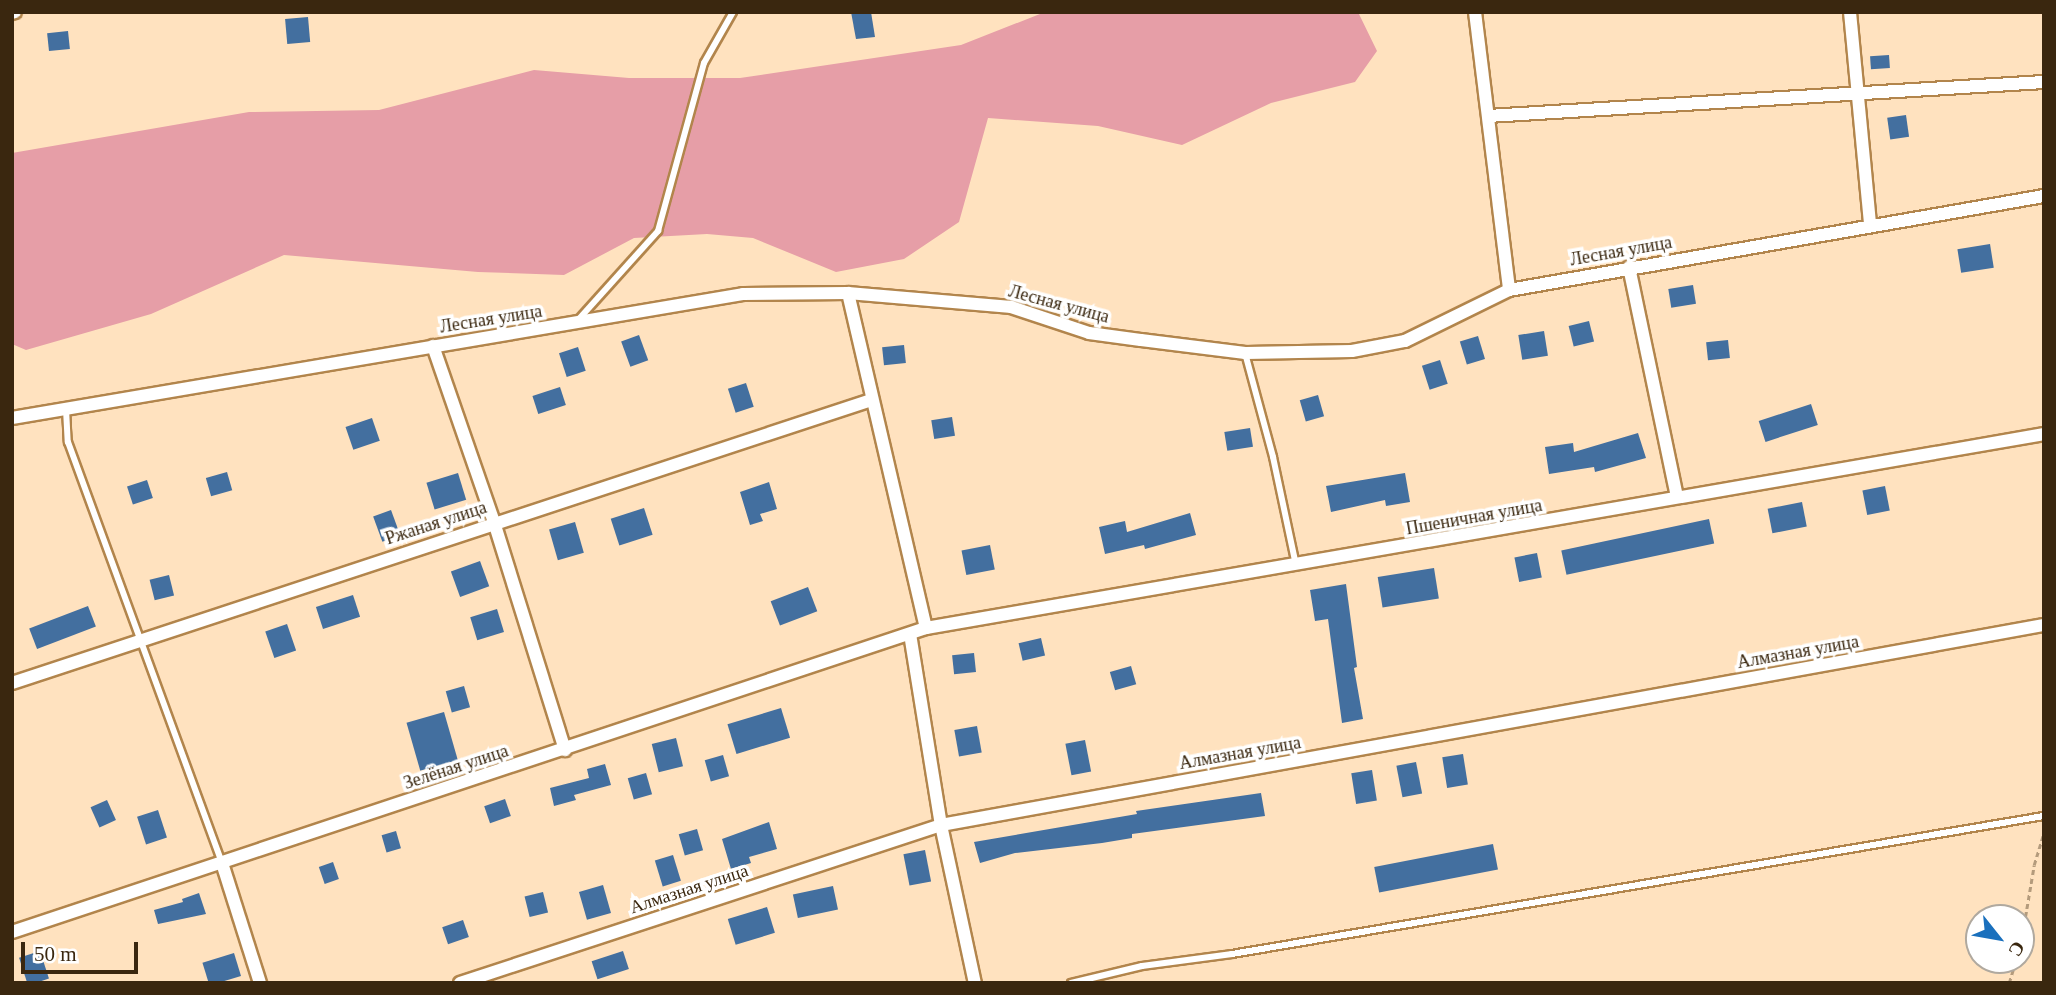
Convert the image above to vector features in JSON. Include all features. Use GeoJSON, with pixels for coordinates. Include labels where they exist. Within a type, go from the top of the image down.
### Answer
{"type":"FeatureCollection","features":[{"type":"Feature","properties":{"kind":"street"},"geometry":{"type":"LineString","coordinates":[[1475,12],[1509,289]]}},
{"type":"Feature","properties":{"kind":"street"},"geometry":{"type":"LineString","coordinates":[[1850,12],[1870,225]]}},
{"type":"Feature","properties":{"kind":"street"},"geometry":{"type":"LineString","coordinates":[[1488,116],[2044,82]]}},
{"type":"Feature","properties":{"kind":"street","name":"Лесная улица"},"geometry":{"type":"LineString","coordinates":[[12,418],[743,294],[848,293],[1011,307],[1089,333],[1245,353],[1352,351],[1405,341],[1509,289],[2044,196]]}},
{"type":"Feature","properties":{"kind":"street"},"geometry":{"type":"LineString","coordinates":[[1629,267],[1677,496]]}},
{"type":"Feature","properties":{"kind":"street"},"geometry":{"type":"LineString","coordinates":[[848,293],[926,628]]}},
{"type":"Feature","properties":{"kind":"street"},"geometry":{"type":"LineString","coordinates":[[433,346],[494,522],[565,750]]}},
{"type":"Feature","properties":{"kind":"street","name":"Ржаная улица"},"geometry":{"type":"LineString","coordinates":[[12,683],[140,638],[871,400]]}},
{"type":"Feature","properties":{"kind":"street","name":"Пшеничная улица"},"geometry":{"type":"LineString","coordinates":[[910,634],[926,628],[2044,434]]}},
{"type":"Feature","properties":{"kind":"street","name":"Алмазная улица"},"geometry":{"type":"LineString","coordinates":[[460,983],[941,825],[2044,625]]}},
{"type":"Feature","properties":{"kind":"street"},"geometry":{"type":"LineString","coordinates":[[910,634],[941,825],[975,983]]}},
{"type":"Feature","properties":{"kind":"street","name":"Зелёная улица"},"geometry":{"type":"LineString","coordinates":[[12,932],[910,634]]}},
{"type":"Feature","properties":{"kind":"street"},"geometry":{"type":"LineString","coordinates":[[222,863],[260,983]]}},
{"type":"Feature","properties":{"kind":"lane"},"geometry":{"type":"LineString","coordinates":[[574,324],[658,230],[704,63],[733,12]]}},
{"type":"Feature","properties":{"kind":"lane"},"geometry":{"type":"LineString","coordinates":[[1245,353],[1273,457],[1296,565]]}},
{"type":"Feature","properties":{"kind":"lane"},"geometry":{"type":"LineString","coordinates":[[66,409],[68,442],[222,863]]}},
{"type":"Feature","properties":{"kind":"lane"},"geometry":{"type":"LineString","coordinates":[[1070,983],[1142,966],[1232,954],[2044,816]]}},
{"type":"Feature","properties":{"kind":"path"},"geometry":{"type":"LineString","coordinates":[[2027,904],[2034,865],[2044,832]]}},
{"type":"Feature","properties":{"kind":"shaded area"},"geometry":{"type":"Polygon","coordinates":[[[1045,12],[1358,12],[1377,51],[1355,82],[1271,103],[1182,145],[1098,126],[988,118],[959,222],[904,259],[836,272],[753,238],[707,234],[634,238],[564,275],[478,272],[284,255],[151,314],[26,350],[12,344],[12,153],[249,112],[379,110],[534,70],[629,78],[740,78],[961,45],[1045,12]]]}},
{"type":"Feature","properties":{"kind":"building"},"geometry":{"type":"Polygon","coordinates":[[[851,12],[871,12],[875,37],[856,39],[851,12]]]}},
{"type":"Feature","properties":{"kind":"building"},"geometry":{"type":"Polygon","coordinates":[[[308,17],[310,42],[287,44],[285,19],[308,17]]]}},
{"type":"Feature","properties":{"kind":"building"},"geometry":{"type":"Polygon","coordinates":[[[68,31],[70,49],[49,51],[47,33],[68,31]]]}},
{"type":"Feature","properties":{"kind":"building"},"geometry":{"type":"Polygon","coordinates":[[[1889,55],[1890,68],[1871,69],[1870,56],[1889,55]]]}},
{"type":"Feature","properties":{"kind":"building"},"geometry":{"type":"Polygon","coordinates":[[[1906,115],[1909,137],[1890,139],[1887,118],[1906,115]]]}},
{"type":"Feature","properties":{"kind":"building"},"geometry":{"type":"Polygon","coordinates":[[[1990,244],[1994,268],[1961,273],[1957,249],[1990,244]]]}},
{"type":"Feature","properties":{"kind":"building"},"geometry":{"type":"Polygon","coordinates":[[[1693,285],[1696,304],[1671,308],[1668,289],[1693,285]]]}},
{"type":"Feature","properties":{"kind":"building"},"geometry":{"type":"Polygon","coordinates":[[[1589,321],[1594,341],[1574,346],[1569,326],[1589,321]]]}},
{"type":"Feature","properties":{"kind":"building"},"geometry":{"type":"Polygon","coordinates":[[[1544,331],[1548,356],[1522,360],[1518,335],[1544,331]]]}},
{"type":"Feature","properties":{"kind":"building"},"geometry":{"type":"Polygon","coordinates":[[[639,335],[648,360],[630,367],[621,341],[639,335]]]}},
{"type":"Feature","properties":{"kind":"building"},"geometry":{"type":"Polygon","coordinates":[[[1478,336],[1485,359],[1467,365],[1460,342],[1478,336]]]}},
{"type":"Feature","properties":{"kind":"building"},"geometry":{"type":"Polygon","coordinates":[[[1728,340],[1730,358],[1708,360],[1706,342],[1728,340]]]}},
{"type":"Feature","properties":{"kind":"building"},"geometry":{"type":"Polygon","coordinates":[[[904,345],[906,363],[884,365],[882,347],[904,345]]]}},
{"type":"Feature","properties":{"kind":"building"},"geometry":{"type":"Polygon","coordinates":[[[578,347],[586,371],[567,377],[559,353],[578,347]]]}},
{"type":"Feature","properties":{"kind":"building"},"geometry":{"type":"Polygon","coordinates":[[[1440,360],[1448,384],[1430,390],[1422,366],[1440,360]]]}},
{"type":"Feature","properties":{"kind":"building"},"geometry":{"type":"Polygon","coordinates":[[[746,383],[754,407],[736,413],[728,389],[746,383]]]}},
{"type":"Feature","properties":{"kind":"building"},"geometry":{"type":"Polygon","coordinates":[[[560,387],[566,405],[538,414],[532,396],[560,387]]]}},
{"type":"Feature","properties":{"kind":"building"},"geometry":{"type":"Polygon","coordinates":[[[1318,395],[1324,416],[1306,421],[1300,400],[1318,395]]]}},
{"type":"Feature","properties":{"kind":"building"},"geometry":{"type":"Polygon","coordinates":[[[1811,404],[1818,425],[1765,442],[1759,421],[1811,404]]]}},
{"type":"Feature","properties":{"kind":"building"},"geometry":{"type":"Polygon","coordinates":[[[952,417],[955,436],[934,439],[931,420],[952,417]]]}},
{"type":"Feature","properties":{"kind":"building"},"geometry":{"type":"Polygon","coordinates":[[[372,418],[380,441],[353,450],[346,427],[372,418]]]}},
{"type":"Feature","properties":{"kind":"building"},"geometry":{"type":"Polygon","coordinates":[[[1250,428],[1253,447],[1227,451],[1224,432],[1250,428]]]}},
{"type":"Feature","properties":{"kind":"building"},"geometry":{"type":"Polygon","coordinates":[[[1638,433],[1646,458],[1595,472],[1594,467],[1549,474],[1545,447],[1573,443],[1574,452],[1638,433]]]}},
{"type":"Feature","properties":{"kind":"building"},"geometry":{"type":"Polygon","coordinates":[[[227,472],[232,490],[211,496],[206,478],[227,472]]]}},
{"type":"Feature","properties":{"kind":"building"},"geometry":{"type":"Polygon","coordinates":[[[458,473],[466,500],[435,509],[426,483],[458,473]]]}},
{"type":"Feature","properties":{"kind":"building"},"geometry":{"type":"Polygon","coordinates":[[[1405,473],[1410,502],[1386,506],[1385,500],[1331,512],[1326,486],[1405,473]]]}},
{"type":"Feature","properties":{"kind":"building"},"geometry":{"type":"Polygon","coordinates":[[[147,480],[153,498],[133,505],[127,486],[147,480]]]}},
{"type":"Feature","properties":{"kind":"building"},"geometry":{"type":"Polygon","coordinates":[[[769,482],[777,509],[760,514],[763,521],[750,525],[740,492],[769,482]]]}},
{"type":"Feature","properties":{"kind":"building"},"geometry":{"type":"Polygon","coordinates":[[[1885,486],[1890,511],[1867,515],[1862,490],[1885,486]]]}},
{"type":"Feature","properties":{"kind":"building"},"geometry":{"type":"Polygon","coordinates":[[[1802,502],[1807,527],[1772,533],[1768,509],[1802,502]]]}},
{"type":"Feature","properties":{"kind":"building"},"geometry":{"type":"Polygon","coordinates":[[[644,508],[653,535],[619,545],[611,519],[644,508]]]}},
{"type":"Feature","properties":{"kind":"building"},"geometry":{"type":"Polygon","coordinates":[[[391,510],[400,535],[382,542],[373,516],[391,510]]]}},
{"type":"Feature","properties":{"kind":"building"},"geometry":{"type":"Polygon","coordinates":[[[1190,513],[1196,535],[1145,549],[1144,545],[1105,554],[1099,527],[1125,521],[1127,532],[1190,513]]]}},
{"type":"Feature","properties":{"kind":"building"},"geometry":{"type":"Polygon","coordinates":[[[1709,519],[1714,543],[1566,575],[1561,550],[1709,519]]]}},
{"type":"Feature","properties":{"kind":"building"},"geometry":{"type":"Polygon","coordinates":[[[575,522],[584,553],[558,560],[549,529],[575,522]]]}},
{"type":"Feature","properties":{"kind":"building"},"geometry":{"type":"Polygon","coordinates":[[[990,545],[995,570],[966,575],[962,551],[990,545]]]}},
{"type":"Feature","properties":{"kind":"building"},"geometry":{"type":"Polygon","coordinates":[[[1537,553],[1542,578],[1519,582],[1514,557],[1537,553]]]}},
{"type":"Feature","properties":{"kind":"building"},"geometry":{"type":"Polygon","coordinates":[[[480,561],[489,586],[460,597],[451,572],[480,561]]]}},
{"type":"Feature","properties":{"kind":"building"},"geometry":{"type":"Polygon","coordinates":[[[1434,568],[1439,599],[1383,608],[1378,577],[1434,568]]]}},
{"type":"Feature","properties":{"kind":"building"},"geometry":{"type":"Polygon","coordinates":[[[169,575],[174,595],[155,600],[150,580],[169,575]]]}},
{"type":"Feature","properties":{"kind":"building"},"geometry":{"type":"Polygon","coordinates":[[[1346,584],[1357,667],[1354,668],[1363,719],[1342,723],[1328,619],[1315,621],[1310,590],[1346,584]]]}},
{"type":"Feature","properties":{"kind":"building"},"geometry":{"type":"Polygon","coordinates":[[[808,587],[817,611],[780,626],[771,601],[808,587]]]}},
{"type":"Feature","properties":{"kind":"building"},"geometry":{"type":"Polygon","coordinates":[[[353,595],[360,617],[323,629],[316,607],[353,595]]]}},
{"type":"Feature","properties":{"kind":"building"},"geometry":{"type":"Polygon","coordinates":[[[88,606],[96,627],[37,649],[29,629],[88,606]]]}},
{"type":"Feature","properties":{"kind":"building"},"geometry":{"type":"Polygon","coordinates":[[[497,609],[504,632],[477,640],[470,617],[497,609]]]}},
{"type":"Feature","properties":{"kind":"building"},"geometry":{"type":"Polygon","coordinates":[[[287,624],[296,650],[274,658],[265,631],[287,624]]]}},
{"type":"Feature","properties":{"kind":"building"},"geometry":{"type":"Polygon","coordinates":[[[1041,638],[1045,656],[1023,661],[1019,643],[1041,638]]]}},
{"type":"Feature","properties":{"kind":"building"},"geometry":{"type":"Polygon","coordinates":[[[974,653],[976,672],[954,674],[952,655],[974,653]]]}},
{"type":"Feature","properties":{"kind":"building"},"geometry":{"type":"Polygon","coordinates":[[[1131,666],[1136,684],[1115,690],[1110,672],[1131,666]]]}},
{"type":"Feature","properties":{"kind":"building"},"geometry":{"type":"Polygon","coordinates":[[[464,686],[470,707],[452,712],[446,691],[464,686]]]}},
{"type":"Feature","properties":{"kind":"building"},"geometry":{"type":"Polygon","coordinates":[[[781,708],[790,738],[737,754],[727,724],[781,708]]]}},
{"type":"Feature","properties":{"kind":"building"},"geometry":{"type":"Polygon","coordinates":[[[444,712],[458,760],[420,771],[407,723],[444,712]]]}},
{"type":"Feature","properties":{"kind":"building"},"geometry":{"type":"Polygon","coordinates":[[[977,726],[982,753],[959,757],[954,730],[977,726]]]}},
{"type":"Feature","properties":{"kind":"building"},"geometry":{"type":"Polygon","coordinates":[[[676,738],[683,766],[659,772],[652,744],[676,738]]]}},
{"type":"Feature","properties":{"kind":"building"},"geometry":{"type":"Polygon","coordinates":[[[1085,740],[1091,771],[1071,775],[1065,744],[1085,740]]]}},
{"type":"Feature","properties":{"kind":"building"},"geometry":{"type":"Polygon","coordinates":[[[1463,754],[1468,785],[1447,788],[1442,757],[1463,754]]]}},
{"type":"Feature","properties":{"kind":"building"},"geometry":{"type":"Polygon","coordinates":[[[723,755],[729,776],[711,781],[705,760],[723,755]]]}},
{"type":"Feature","properties":{"kind":"building"},"geometry":{"type":"Polygon","coordinates":[[[1416,762],[1422,793],[1402,797],[1396,766],[1416,762]]]}},
{"type":"Feature","properties":{"kind":"building"},"geometry":{"type":"Polygon","coordinates":[[[605,764],[611,785],[574,795],[576,800],[554,806],[550,788],[589,778],[587,769],[605,764]]]}},
{"type":"Feature","properties":{"kind":"building"},"geometry":{"type":"Polygon","coordinates":[[[1372,770],[1377,801],[1356,804],[1351,773],[1372,770]]]}},
{"type":"Feature","properties":{"kind":"building"},"geometry":{"type":"Polygon","coordinates":[[[646,773],[652,794],[634,799],[628,778],[646,773]]]}},
{"type":"Feature","properties":{"kind":"building"},"geometry":{"type":"Polygon","coordinates":[[[1261,793],[1265,816],[1132,834],[1132,838],[1102,843],[1015,853],[980,863],[974,842],[1137,814],[1136,811],[1261,793]]]}},
{"type":"Feature","properties":{"kind":"building"},"geometry":{"type":"Polygon","coordinates":[[[505,799],[511,816],[490,823],[484,806],[505,799]]]}},
{"type":"Feature","properties":{"kind":"building"},"geometry":{"type":"Polygon","coordinates":[[[107,800],[116,820],[100,827],[91,807],[107,800]]]}},
{"type":"Feature","properties":{"kind":"building"},"geometry":{"type":"Polygon","coordinates":[[[158,810],[167,838],[146,844],[137,817],[158,810]]]}},
{"type":"Feature","properties":{"kind":"building"},"geometry":{"type":"Polygon","coordinates":[[[769,822],[777,849],[749,857],[751,863],[731,869],[722,839],[769,822]]]}},
{"type":"Feature","properties":{"kind":"building"},"geometry":{"type":"Polygon","coordinates":[[[697,829],[703,850],[685,855],[679,834],[697,829]]]}},
{"type":"Feature","properties":{"kind":"building"},"geometry":{"type":"Polygon","coordinates":[[[396,831],[401,848],[387,852],[382,835],[396,831]]]}},
{"type":"Feature","properties":{"kind":"building"},"geometry":{"type":"Polygon","coordinates":[[[1493,844],[1498,870],[1379,893],[1374,867],[1493,844]]]}},
{"type":"Feature","properties":{"kind":"building"},"geometry":{"type":"Polygon","coordinates":[[[925,850],[931,881],[910,886],[903,854],[925,850]]]}},
{"type":"Feature","properties":{"kind":"building"},"geometry":{"type":"Polygon","coordinates":[[[673,855],[681,881],[663,886],[655,861],[673,855]]]}},
{"type":"Feature","properties":{"kind":"building"},"geometry":{"type":"Polygon","coordinates":[[[333,862],[339,879],[325,884],[319,867],[333,862]]]}},
{"type":"Feature","properties":{"kind":"building"},"geometry":{"type":"Polygon","coordinates":[[[603,885],[611,913],[587,920],[579,892],[603,885]]]}},
{"type":"Feature","properties":{"kind":"building"},"geometry":{"type":"Polygon","coordinates":[[[833,886],[838,909],[798,918],[793,895],[833,886]]]}},
{"type":"Feature","properties":{"kind":"building"},"geometry":{"type":"Polygon","coordinates":[[[543,892],[548,912],[530,917],[525,897],[543,892]]]}},
{"type":"Feature","properties":{"kind":"building"},"geometry":{"type":"Polygon","coordinates":[[[199,893],[206,914],[158,924],[154,910],[183,902],[182,899],[199,893]]]}},
{"type":"Feature","properties":{"kind":"building"},"geometry":{"type":"Polygon","coordinates":[[[767,907],[775,933],[736,945],[728,919],[767,907]]]}},
{"type":"Feature","properties":{"kind":"building"},"geometry":{"type":"Polygon","coordinates":[[[463,920],[469,937],[448,944],[442,927],[463,920]]]}},
{"type":"Feature","properties":{"kind":"building"},"geometry":{"type":"Polygon","coordinates":[[[40,951],[49,979],[27,983],[19,958],[40,951]]]}},
{"type":"Feature","properties":{"kind":"building"},"geometry":{"type":"Polygon","coordinates":[[[623,951],[629,969],[597,979],[592,961],[623,951]]]}},
{"type":"Feature","properties":{"kind":"building"},"geometry":{"type":"Polygon","coordinates":[[[234,953],[241,976],[209,983],[202,963],[234,953]]]}}]}
